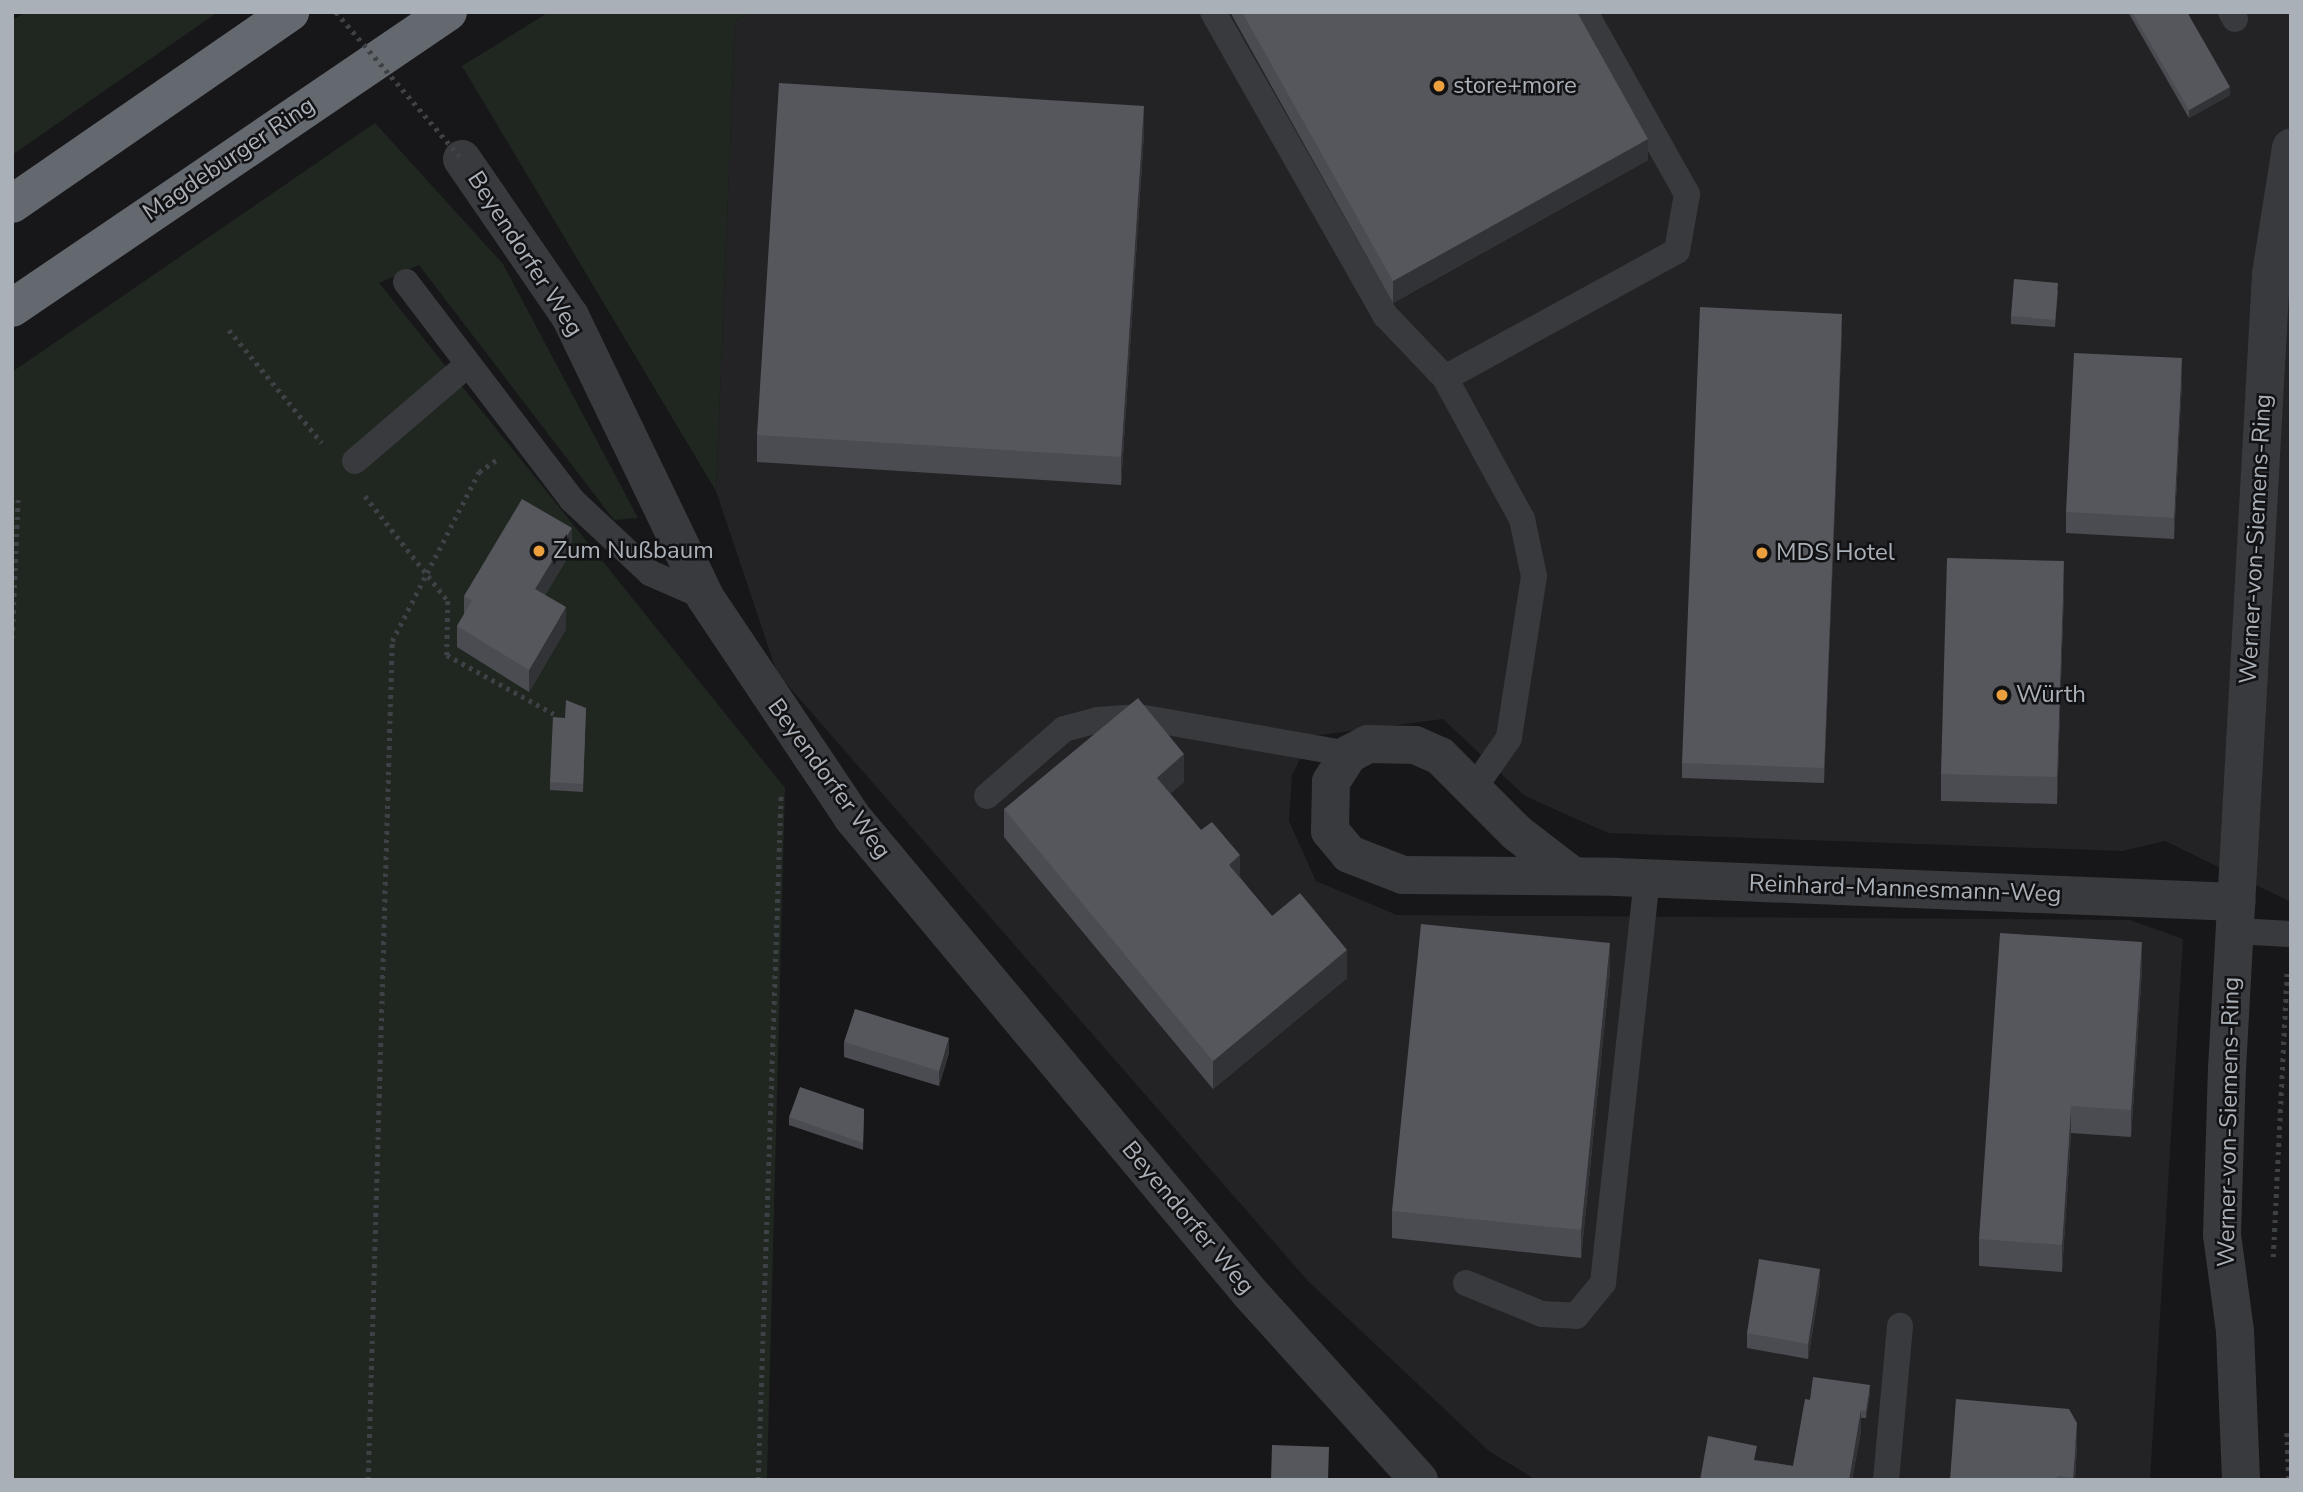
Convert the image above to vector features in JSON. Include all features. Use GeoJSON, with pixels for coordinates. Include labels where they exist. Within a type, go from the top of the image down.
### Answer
{"type":"FeatureCollection","features":[{"type":"Feature","properties":{"kind":"highway"},"geometry":{"type":"LineString","coordinates":[[12,204],[290,12]]}},
{"type":"Feature","properties":{"kind":"highway","name":"Magdeburger Ring"},"geometry":{"type":"LineString","coordinates":[[12,308],[447,12]]}},
{"type":"Feature","properties":{"kind":"street","name":"Werner-von-Siemens-Ring"},"geometry":{"type":"LineString","coordinates":[[2241,1480],[2235,1331],[2222,1236],[2236,916],[2271,274],[2291,148]]}},
{"type":"Feature","properties":{"kind":"street","name":"Beyendorfer Weg"},"geometry":{"type":"LineString","coordinates":[[462,159],[570,316],[705,597],[874,846],[1250,1293],[1419,1480]]}},
{"type":"Feature","properties":{"kind":"street"},"geometry":{"type":"LineString","coordinates":[[1349,754],[1389,740],[1415,745],[1440,756],[1542,856],[1573,876]]}},
{"type":"Feature","properties":{"kind":"street","name":"Reinhard-Mannesmann-Weg"},"geometry":{"type":"LineString","coordinates":[[1349,754],[1326,804],[1329,831],[1349,854],[1403,875],[1647,878],[2236,916]]}},
{"type":"Feature","properties":{"kind":"lane"},"geometry":{"type":"LineString","coordinates":[[1213,12],[1386,317],[1445,378],[1522,519],[1534,576],[1509,738],[1474,788]]}},
{"type":"Feature","properties":{"kind":"lane"},"geometry":{"type":"LineString","coordinates":[[1445,378],[1676,251],[1686,194],[1585,12]]}},
{"type":"Feature","properties":{"kind":"lane"},"geometry":{"type":"LineString","coordinates":[[406,282],[525,438],[610,540],[650,573],[705,597]]}},
{"type":"Feature","properties":{"kind":"lane"},"geometry":{"type":"LineString","coordinates":[[355,461],[468,364]]}},
{"type":"Feature","properties":{"kind":"lane"},"geometry":{"type":"LineString","coordinates":[[986,796],[1064,729],[1098,720],[1139,717],[1349,754]]}},
{"type":"Feature","properties":{"kind":"lane"},"geometry":{"type":"LineString","coordinates":[[1466,1283],[1542,1314],[1576,1315],[1603,1283],[1647,878]]}},
{"type":"Feature","properties":{"kind":"lane"},"geometry":{"type":"LineString","coordinates":[[2236,916],[2290,934]]}},
{"type":"Feature","properties":{"kind":"lane"},"geometry":{"type":"LineString","coordinates":[[1886,1480],[1900,1326]]}},
{"type":"Feature","properties":{"kind":"path","name":"Beyendorfer Weg"},"geometry":{"type":"LineString","coordinates":[[336,12],[462,159]]}},
{"type":"Feature","properties":{"kind":"path"},"geometry":{"type":"LineString","coordinates":[[368,1480],[392,640],[479,472],[525,438]]}},
{"type":"Feature","properties":{"kind":"path"},"geometry":{"type":"LineString","coordinates":[[12,639],[18,495]]}},
{"type":"Feature","properties":{"kind":"path"},"geometry":{"type":"LineString","coordinates":[[427,572],[448,601],[447,655],[554,714]]}},
{"type":"Feature","properties":{"kind":"path"},"geometry":{"type":"LineString","coordinates":[[758,1480],[781,783]]}},
{"type":"Feature","properties":{"kind":"path"},"geometry":{"type":"LineString","coordinates":[[2273,1263],[2290,934]]}},
{"type":"Feature","properties":{"kind":"path"},"geometry":{"type":"LineString","coordinates":[[2287,1427],[2289,1480]]}},
{"type":"Feature","properties":{"kind":"shaded area"},"geometry":{"type":"Polygon","coordinates":[[[25,12],[218,12],[12,155],[12,21],[25,12]]]}},
{"type":"Feature","properties":{"kind":"shaded area"},"geometry":{"type":"Polygon","coordinates":[[[549,12],[750,12],[735,21],[716,491],[462,66],[549,12]]]}},
{"type":"Feature","properties":{"kind":"shaded area"},"geometry":{"type":"Polygon","coordinates":[[[750,12],[2291,12],[2291,902],[2165,841],[2122,851],[1608,833],[1525,796],[1443,719],[1312,736],[1292,775],[1289,821],[1316,881],[1397,915],[2130,920],[2183,939],[2150,1480],[1536,1480],[1489,1451],[1308,1281],[777,673],[716,491],[735,21],[750,12]]]}},
{"type":"Feature","properties":{"kind":"shaded area"},"geometry":{"type":"Polygon","coordinates":[[[375,123],[503,264],[638,518],[614,520],[419,265],[379,283],[785,788],[767,1480],[12,1480],[12,372],[375,123]]]}},
{"type":"Feature","properties":{"kind":"building","name":"store+more"},"geometry":{"type":"Polygon","coordinates":[[[1242,12],[1577,12],[1648,139],[1393,281],[1242,12]]]}},
{"type":"Feature","properties":{"kind":"building"},"geometry":{"type":"Polygon","coordinates":[[[2132,12],[2187,12],[2230,87],[2189,110],[2132,12]]]}},
{"type":"Feature","properties":{"kind":"building"},"geometry":{"type":"Polygon","coordinates":[[[779,83],[1144,106],[1121,457],[757,435],[779,83]]]}},
{"type":"Feature","properties":{"kind":"building"},"geometry":{"type":"Polygon","coordinates":[[[2014,279],[2058,283],[2055,320],[2011,316],[2014,279]]]}},
{"type":"Feature","properties":{"kind":"building","name":"MDS Hotel"},"geometry":{"type":"Polygon","coordinates":[[[1700,307],[1842,314],[1824,768],[1682,763],[1700,307]]]}},
{"type":"Feature","properties":{"kind":"building"},"geometry":{"type":"Polygon","coordinates":[[[2074,353],[2182,358],[2174,518],[2066,512],[2074,353]]]}},
{"type":"Feature","properties":{"kind":"building"},"geometry":{"type":"Polygon","coordinates":[[[522,499],[572,528],[535,589],[566,607],[529,670],[457,626],[472,601],[464,596],[522,499]]]}},
{"type":"Feature","properties":{"kind":"building","name":"Würth"},"geometry":{"type":"Polygon","coordinates":[[[1947,558],[2064,561],[2057,777],[1941,774],[1947,558]]]}},
{"type":"Feature","properties":{"kind":"building"},"geometry":{"type":"Polygon","coordinates":[[[1138,698],[1184,754],[1157,778],[1201,830],[1212,822],[1240,855],[1229,865],[1272,916],[1300,893],[1347,950],[1213,1061],[1004,809],[1138,698]]]}},
{"type":"Feature","properties":{"kind":"building"},"geometry":{"type":"Polygon","coordinates":[[[566,700],[586,708],[583,784],[550,782],[553,717],[565,718],[566,700]]]}},
{"type":"Feature","properties":{"kind":"building"},"geometry":{"type":"Polygon","coordinates":[[[1421,924],[1610,943],[1581,1230],[1392,1211],[1421,924]]]}},
{"type":"Feature","properties":{"kind":"building"},"geometry":{"type":"Polygon","coordinates":[[[2000,933],[2142,942],[2131,1110],[2071,1106],[2062,1245],[1979,1239],[2000,933]]]}},
{"type":"Feature","properties":{"kind":"building"},"geometry":{"type":"Polygon","coordinates":[[[855,1009],[949,1038],[939,1071],[844,1042],[855,1009]]]}},
{"type":"Feature","properties":{"kind":"building"},"geometry":{"type":"Polygon","coordinates":[[[800,1087],[864,1109],[863,1143],[789,1117],[800,1087]]]}},
{"type":"Feature","properties":{"kind":"building"},"geometry":{"type":"Polygon","coordinates":[[[1759,1259],[1820,1269],[1808,1344],[1747,1333],[1759,1259]]]}},
{"type":"Feature","properties":{"kind":"building"},"geometry":{"type":"Polygon","coordinates":[[[1813,1377],[1870,1385],[1866,1411],[1810,1400],[1813,1377]]]}},
{"type":"Feature","properties":{"kind":"building"},"geometry":{"type":"Polygon","coordinates":[[[1805,1399],[1861,1409],[1849,1480],[1700,1480],[1708,1436],[1757,1446],[1754,1460],[1793,1466],[1805,1399]]]}},
{"type":"Feature","properties":{"kind":"building"},"geometry":{"type":"Polygon","coordinates":[[[1956,1399],[2069,1409],[2077,1423],[2073,1478],[2058,1476],[2057,1480],[1950,1480],[1956,1399]]]}},
{"type":"Feature","properties":{"kind":"building"},"geometry":{"type":"Polygon","coordinates":[[[1272,1445],[1329,1447],[1328,1480],[1271,1480],[1272,1445]]]}},
{"type":"Feature","properties":{"kind":"place","name":"store+more"},"geometry":{"type":"Point","coordinates":[1439,86]}},
{"type":"Feature","properties":{"kind":"place","name":"Zum Nußbaum"},"geometry":{"type":"Point","coordinates":[539,551]}},
{"type":"Feature","properties":{"kind":"place","name":"MDS Hotel"},"geometry":{"type":"Point","coordinates":[1762,553]}},
{"type":"Feature","properties":{"kind":"place","name":"Würth"},"geometry":{"type":"Point","coordinates":[2002,695]}}]}
